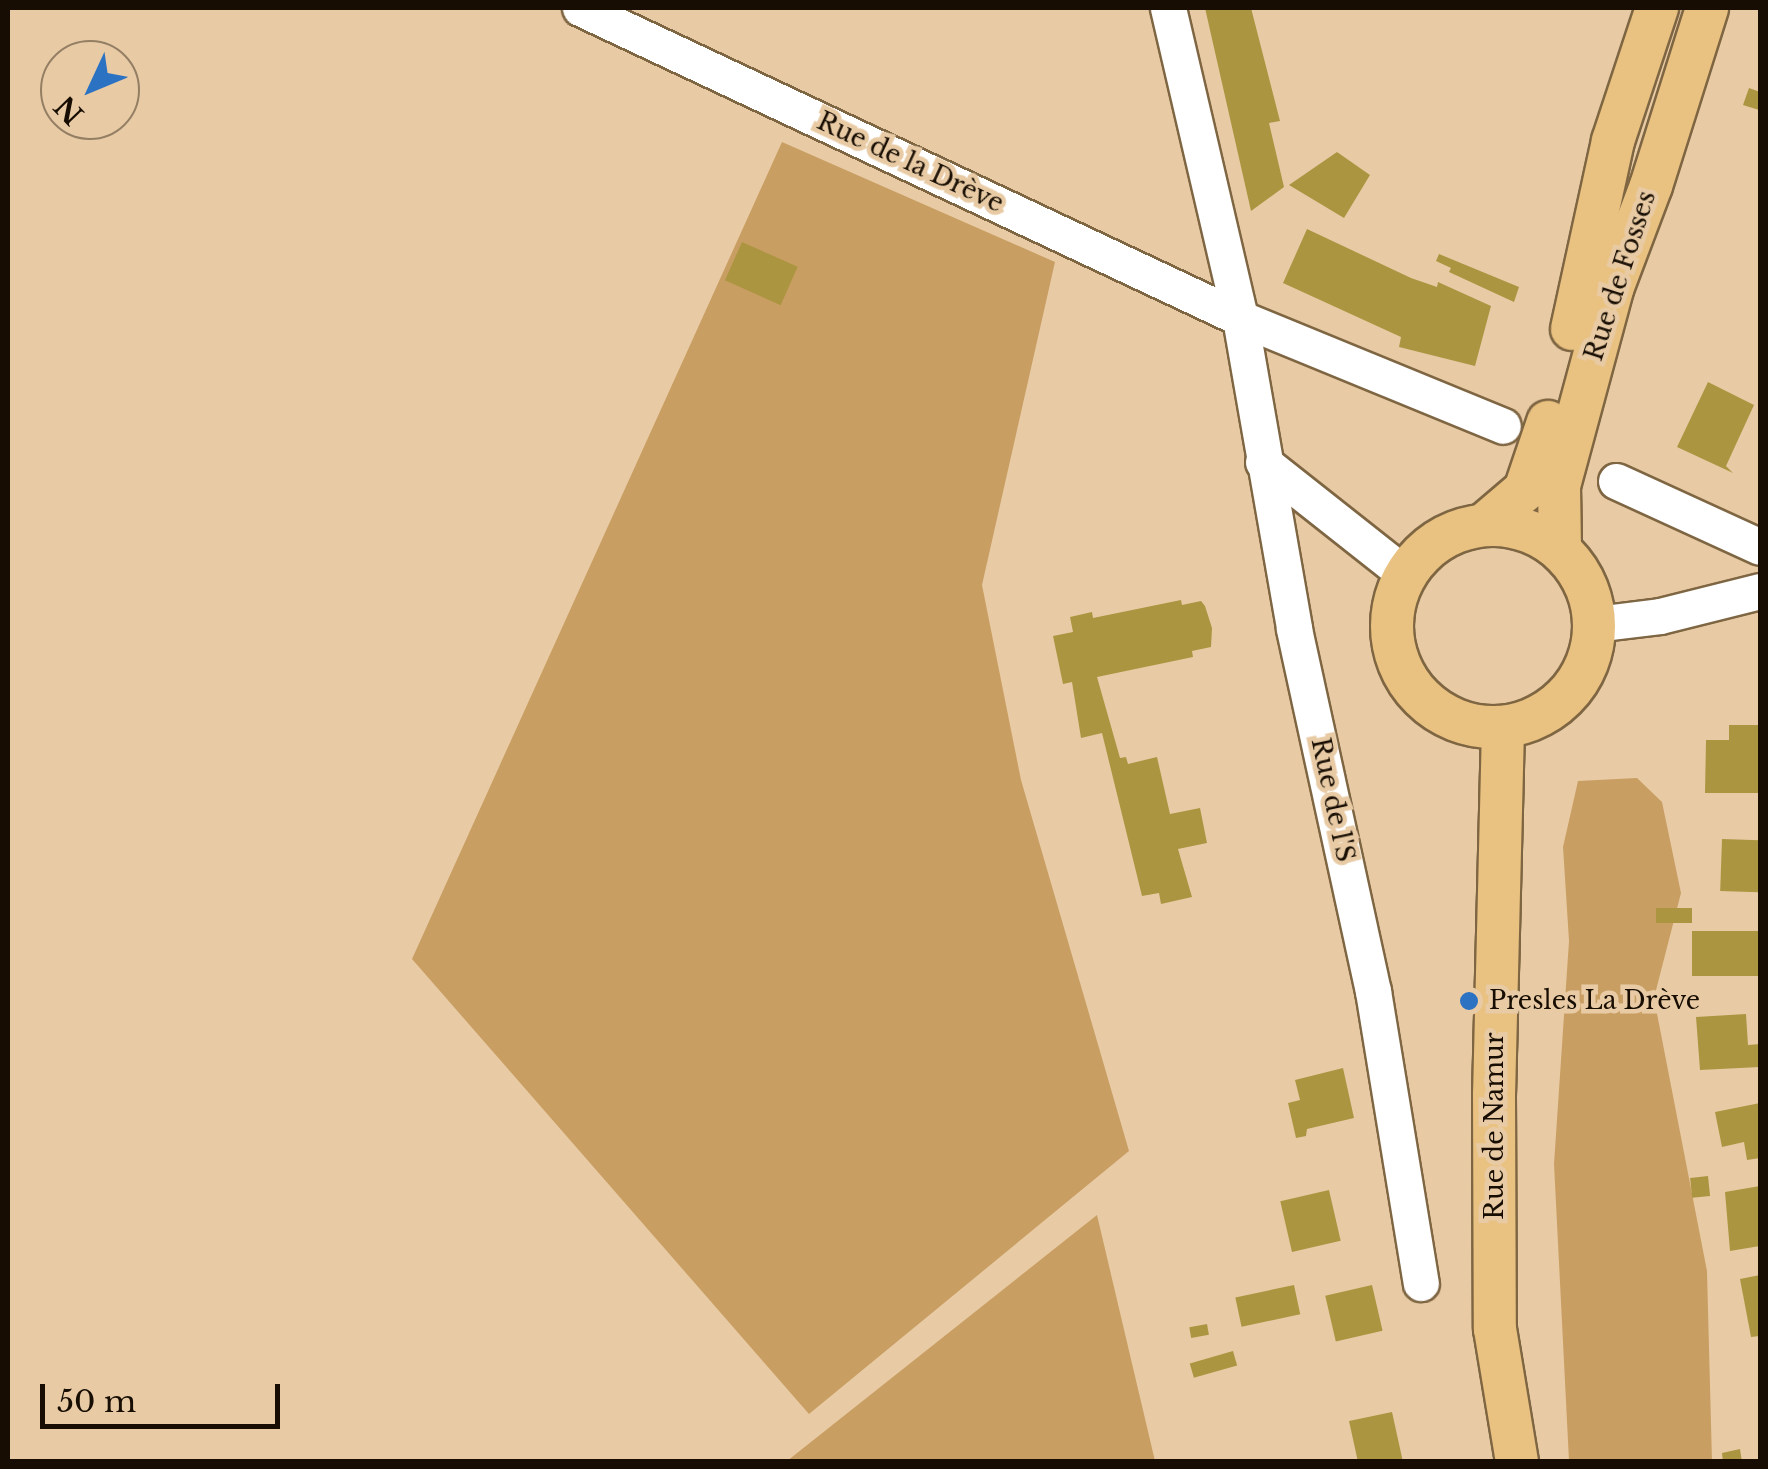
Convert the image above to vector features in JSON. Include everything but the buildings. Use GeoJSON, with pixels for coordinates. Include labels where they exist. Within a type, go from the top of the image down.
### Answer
{"type":"FeatureCollection","features":[{"type":"Feature","properties":{"kind":"main road","name":"Rue de Fosses"},"geometry":{"type":"LineString","coordinates":[[1486,524],[1525,490],[1542,448],[1613,141],[1657,8]]}},
{"type":"Feature","properties":{"kind":"main road","name":"Rue de Fosses"},"geometry":{"type":"LineString","coordinates":[[1560,549],[1559,486],[1602,326],[1706,8]]}},
{"type":"Feature","properties":{"kind":"main road"},"geometry":{"type":"LineString","coordinates":[[1486,524],[1525,529],[1560,549],[1586,583],[1596,624],[1590,662],[1570,694],[1540,718],[1503,728],[1466,724],[1432,708],[1407,681],[1393,646],[1393,609],[1406,574],[1426,549],[1454,532],[1486,524]]}},
{"type":"Feature","properties":{"kind":"main road","name":"Rue de Namur"},"geometry":{"type":"LineString","coordinates":[[1503,728],[1494,1094],[1495,1329],[1517,1462]]}},
{"type":"Feature","properties":{"kind":"street","name":"Rue de la Drève"},"geometry":{"type":"LineString","coordinates":[[580,8],[1240,318]]}},
{"type":"Feature","properties":{"kind":"street","name":"Rue de l'S"},"geometry":{"type":"LineString","coordinates":[[1168,8],[1240,318],[1263,462],[1373,991],[1421,1282]]}},
{"type":"Feature","properties":{"kind":"street"},"geometry":{"type":"LineString","coordinates":[[1240,318],[1503,426]]}},
{"type":"Feature","properties":{"kind":"street"},"geometry":{"type":"LineString","coordinates":[[1263,462],[1406,574]]}},
{"type":"Feature","properties":{"kind":"street"},"geometry":{"type":"LineString","coordinates":[[1616,480],[1760,547]]}},
{"type":"Feature","properties":{"kind":"street"},"geometry":{"type":"LineString","coordinates":[[1596,624],[1660,616],[1760,591]]}},
{"type":"Feature","properties":{"kind":"shaded area"},"geometry":{"type":"Polygon","coordinates":[[[782,142],[1055,262],[982,585],[1021,780],[1129,1151],[809,1414],[412,959],[782,142]]]}},
{"type":"Feature","properties":{"kind":"shaded area"},"geometry":{"type":"Polygon","coordinates":[[[1637,778],[1662,802],[1681,893],[1654,998],[1707,1271],[1712,1461],[1569,1461],[1554,1164],[1569,941],[1563,847],[1578,781],[1637,778]]]}},
{"type":"Feature","properties":{"kind":"shaded area"},"geometry":{"type":"Polygon","coordinates":[[[1097,1215],[1155,1461],[787,1461],[1097,1215]]]}},
{"type":"Feature","properties":{"kind":"place","name":"Presles La Drève"},"geometry":{"type":"Point","coordinates":[1469,1001]}}]}
